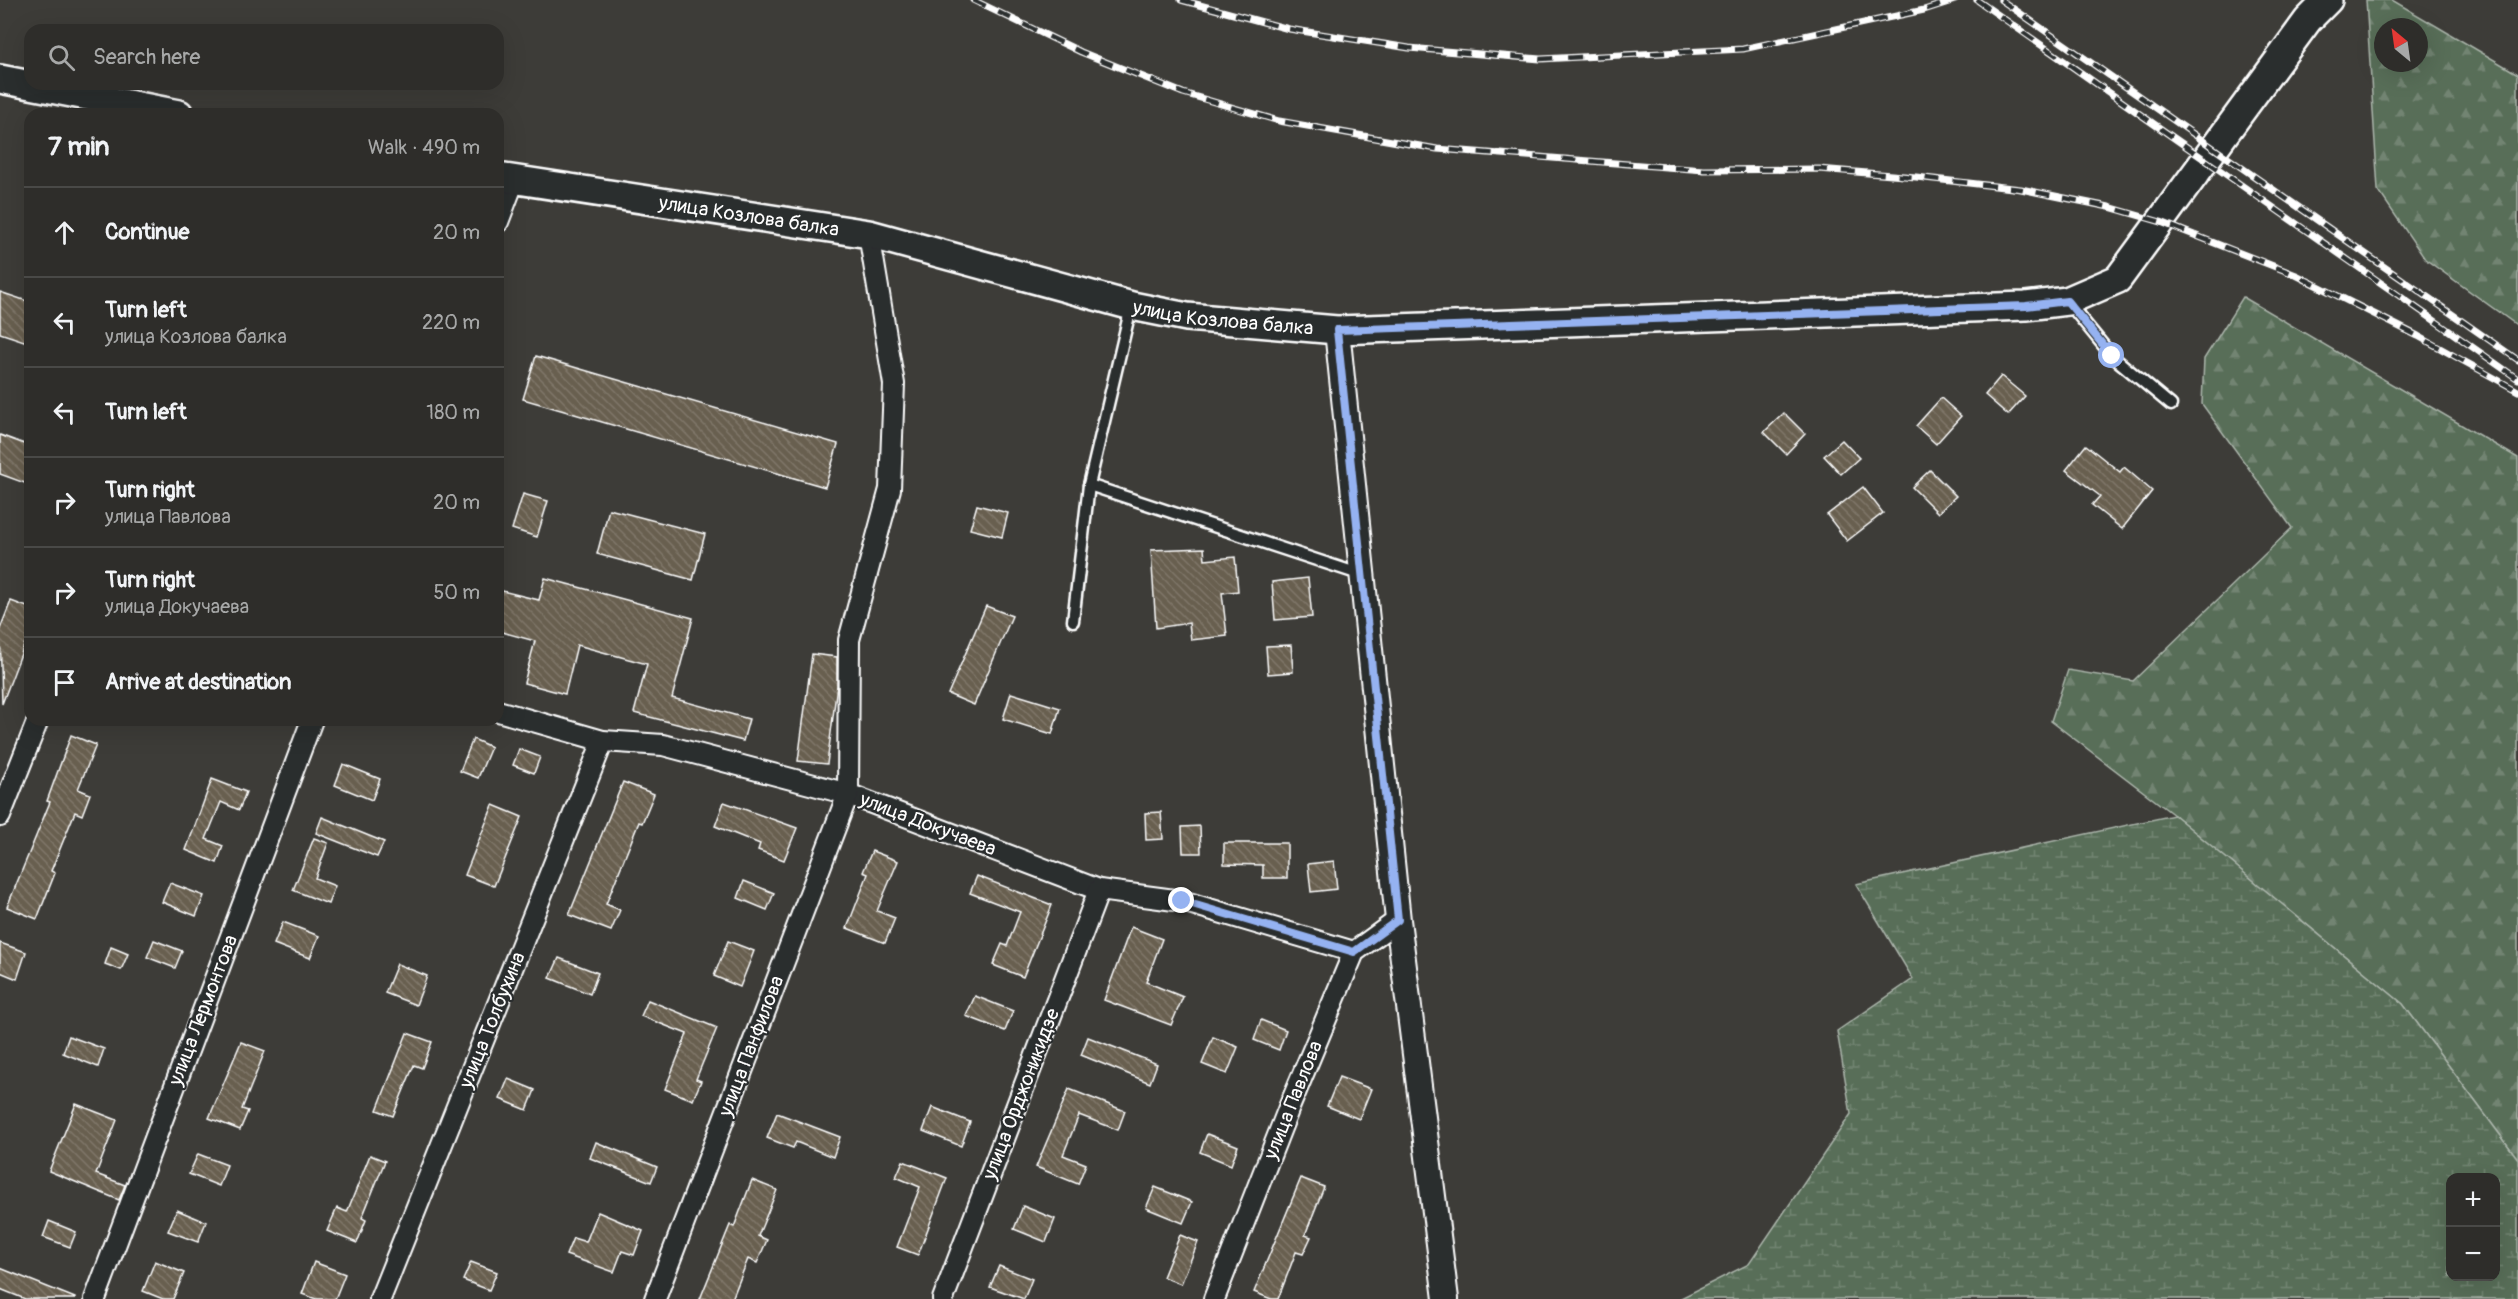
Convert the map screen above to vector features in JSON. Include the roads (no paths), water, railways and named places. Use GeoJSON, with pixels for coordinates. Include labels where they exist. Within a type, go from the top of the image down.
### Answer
{"type":"FeatureCollection","features":[{"type":"Feature","properties":{"kind":"main road","name":"улица Козлова балка"},"geometry":{"type":"LineString","coordinates":[[506,179],[868,234],[1132,306],[1187,317],[1337,330],[2026,306],[2067,301],[2118,279],[2288,47],[2328,0]]}},
{"type":"Feature","properties":{"kind":"main road"},"geometry":{"type":"LineString","coordinates":[[0,79],[24,84]]}},
{"type":"Feature","properties":{"kind":"main road"},"geometry":{"type":"LineString","coordinates":[[56,90],[148,108]]}},
{"type":"Feature","properties":{"kind":"street"},"geometry":{"type":"LineString","coordinates":[[848,794],[849,640],[890,489],[894,384],[868,234]]}},
{"type":"Feature","properties":{"kind":"street"},"geometry":{"type":"LineString","coordinates":[[1337,330],[1398,920],[1446,1299]]}},
{"type":"Feature","properties":{"kind":"street","name":"улица Докучаева"},"geometry":{"type":"LineString","coordinates":[[504,713],[603,741],[663,745],[848,794],[1099,890],[1182,901],[1354,952]]}},
{"type":"Feature","properties":{"kind":"street"},"geometry":{"type":"LineString","coordinates":[[0,816],[36,726]]}},
{"type":"Feature","properties":{"kind":"street","name":"улица Лермонтова"},"geometry":{"type":"LineString","coordinates":[[95,1299],[310,726]]}},
{"type":"Feature","properties":{"kind":"street","name":"улица Толбухина"},"geometry":{"type":"LineString","coordinates":[[380,1299],[603,741]]}},
{"type":"Feature","properties":{"kind":"street","name":"улица Панфилова"},"geometry":{"type":"LineString","coordinates":[[655,1299],[848,794]]}},
{"type":"Feature","properties":{"kind":"street","name":"улица Орджоникидзе"},"geometry":{"type":"LineString","coordinates":[[943,1299],[1099,890]]}},
{"type":"Feature","properties":{"kind":"street"},"geometry":{"type":"LineString","coordinates":[[1354,952],[1398,920]]}},
{"type":"Feature","properties":{"kind":"street","name":"улица Павлова"},"geometry":{"type":"LineString","coordinates":[[1214,1299],[1288,1110],[1354,952]]}},
{"type":"Feature","properties":{"kind":"lane"},"geometry":{"type":"LineString","coordinates":[[2067,301],[2112,356],[2171,405]]}},
{"type":"Feature","properties":{"kind":"lane"},"geometry":{"type":"LineString","coordinates":[[1073,621],[1089,485],[1132,306]]}},
{"type":"Feature","properties":{"kind":"lane"},"geometry":{"type":"LineString","coordinates":[[1089,485],[1362,575]]}},
{"type":"Feature","properties":{"kind":"railway"},"geometry":{"type":"LineString","coordinates":[[973,0],[1081,52],[1183,93],[1279,121],[1437,149],[1704,170],[1819,169],[1916,177],[2021,189],[2109,207],[2161,222],[2296,275],[2418,336],[2518,391]]}},
{"type":"Feature","properties":{"kind":"railway"},"geometry":{"type":"LineString","coordinates":[[1181,0],[1289,29],[1409,48],[1540,59],[1743,49],[1924,10],[1955,0]]}},
{"type":"Feature","properties":{"kind":"railway"},"geometry":{"type":"LineString","coordinates":[[1977,0],[2518,379]]}},
{"type":"Feature","properties":{"kind":"railway"},"geometry":{"type":"LineString","coordinates":[[2001,0],[2518,360]]}}]}
